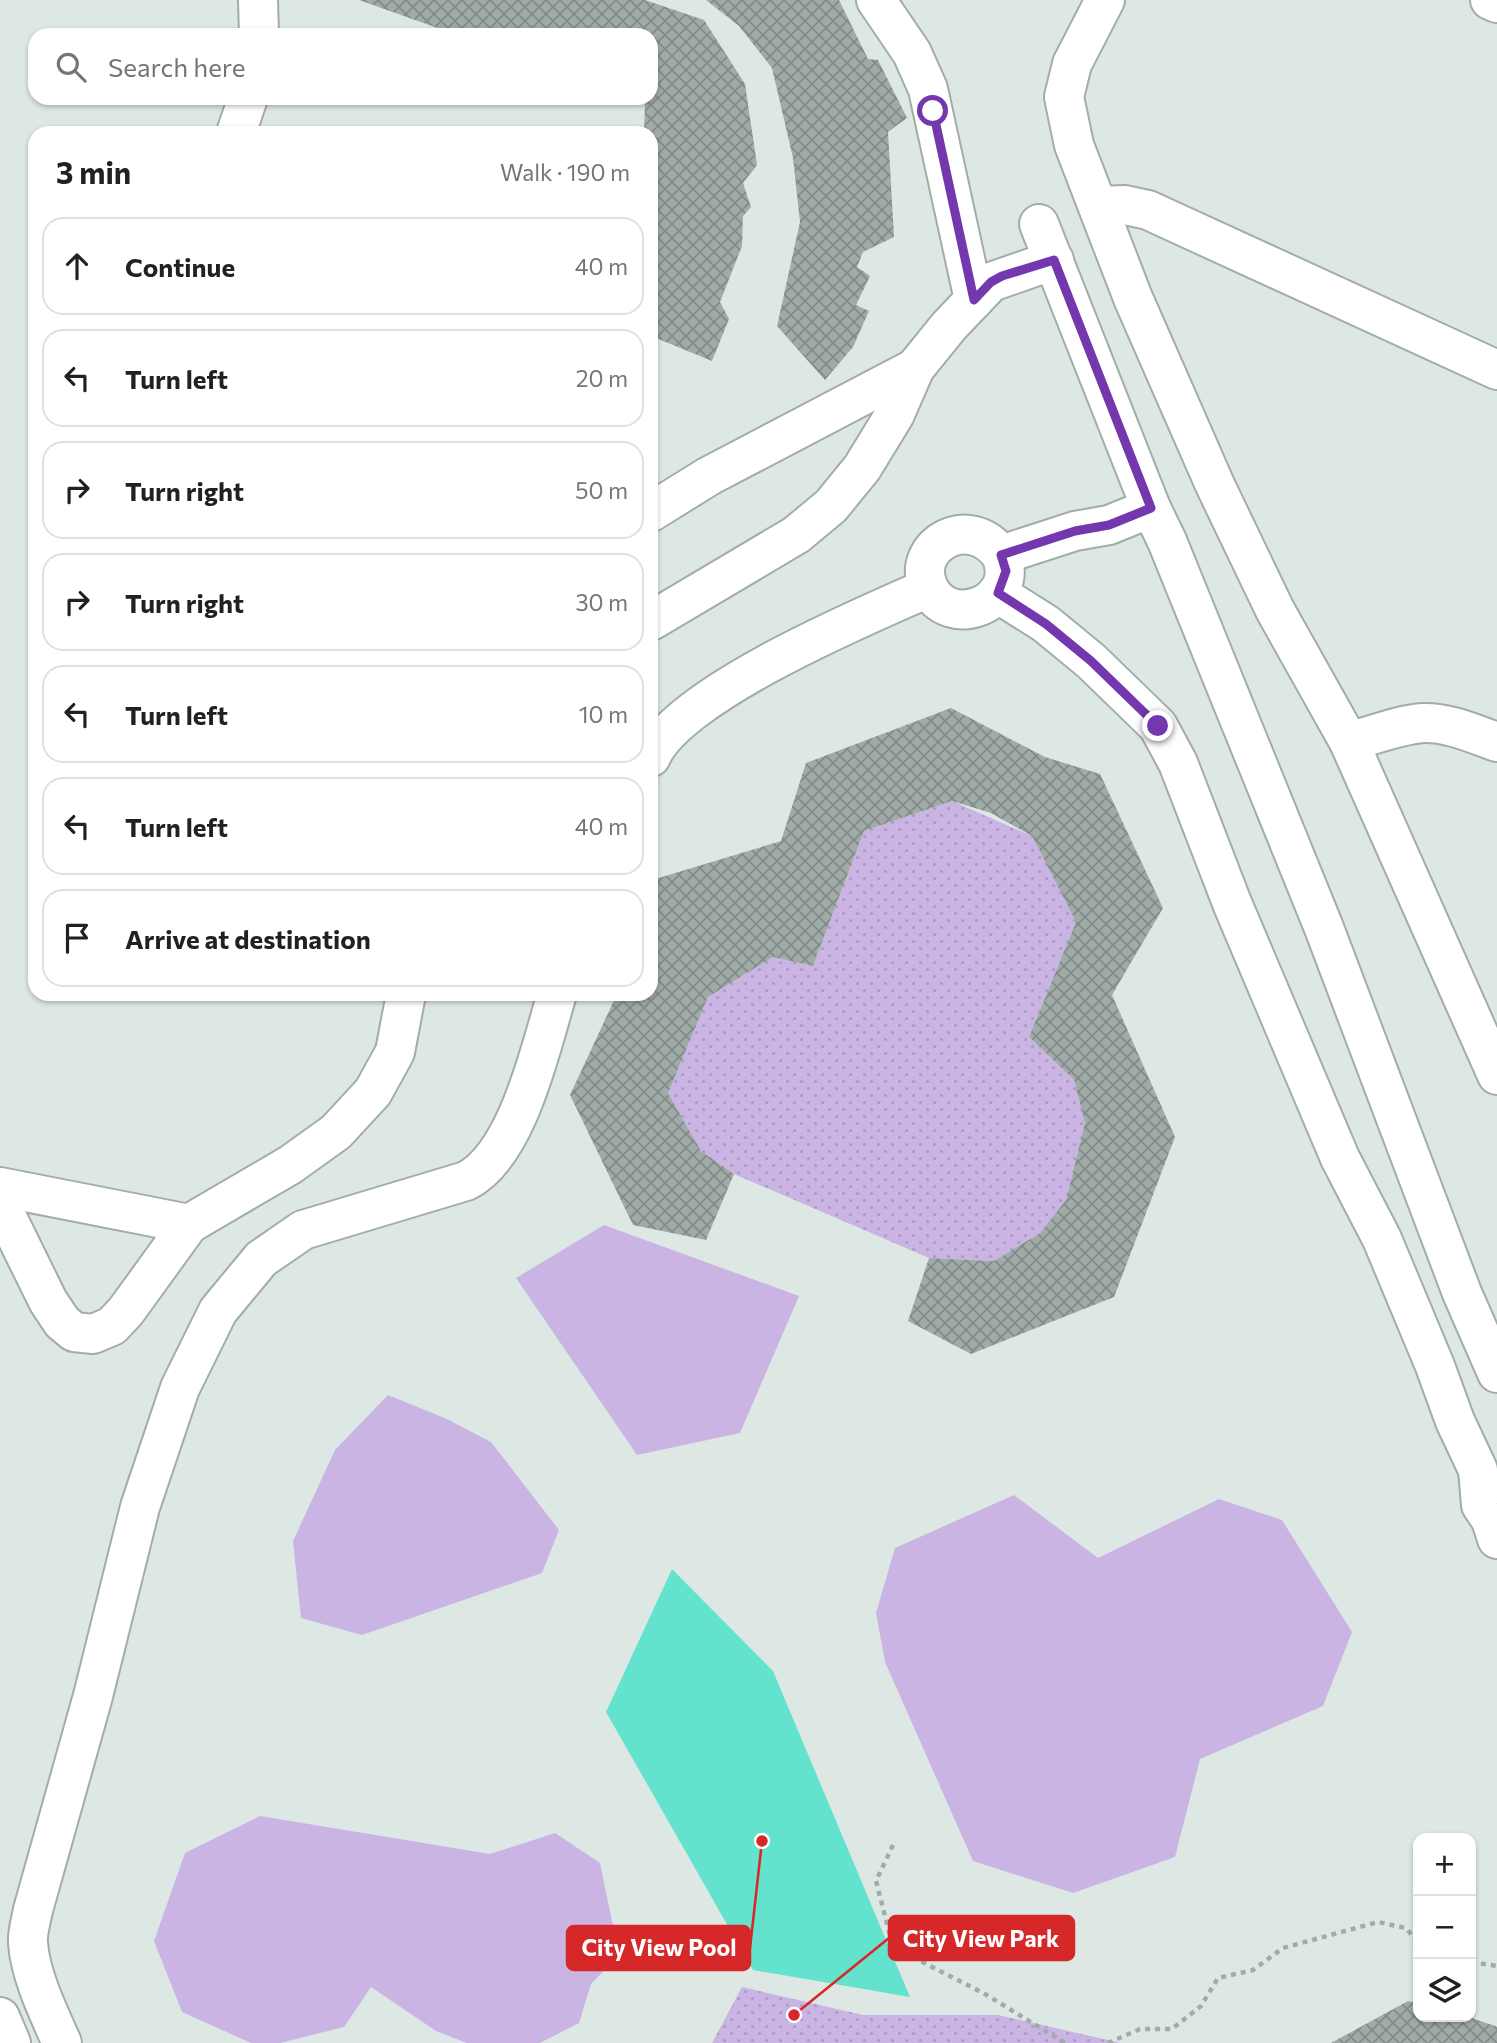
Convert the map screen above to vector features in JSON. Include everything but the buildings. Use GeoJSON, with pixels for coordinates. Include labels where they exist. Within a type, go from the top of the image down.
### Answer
{"type":"FeatureCollection","features":[{"type":"Feature","properties":{"kind":"street"},"geometry":{"type":"LineString","coordinates":[[258,0],[259,28]]}},
{"type":"Feature","properties":{"kind":"street"},"geometry":{"type":"LineString","coordinates":[[876,0],[912,52],[928,89],[974,300]]}},
{"type":"Feature","properties":{"kind":"street"},"geometry":{"type":"LineString","coordinates":[[1105,0],[1072,64],[1064,97],[1074,145],[1133,298],[1215,485],[1275,610],[1349,741],[1497,1075]]}},
{"type":"Feature","properties":{"kind":"street"},"geometry":{"type":"LineString","coordinates":[[1490,0],[1497,4]]}},
{"type":"Feature","properties":{"kind":"street"},"geometry":{"type":"LineString","coordinates":[[238,126],[246,105]]}},
{"type":"Feature","properties":{"kind":"street"},"geometry":{"type":"LineString","coordinates":[[1098,206],[1137,206],[1158,214],[1497,370]]}},
{"type":"Feature","properties":{"kind":"street"},"geometry":{"type":"LineString","coordinates":[[1039,224],[1151,508],[1167,541],[1324,928],[1462,1293],[1497,1373]]}},
{"type":"Feature","properties":{"kind":"street"},"geometry":{"type":"LineString","coordinates":[[658,617],[796,535],[831,506],[862,468],[895,414],[915,368],[949,326],[991,282],[1054,260]]}},
{"type":"Feature","properties":{"kind":"street"},"geometry":{"type":"LineString","coordinates":[[658,508],[709,476],[915,368]]}},
{"type":"Feature","properties":{"kind":"street"},"geometry":{"type":"LineString","coordinates":[[1001,555],[1075,531],[1109,525],[1151,508]]}},
{"type":"Feature","properties":{"kind":"street"},"geometry":{"type":"LineString","coordinates":[[964,534],[982,537],[993,544],[1001,555],[1006,571],[998,593],[986,603],[965,610],[957,609],[941,603],[928,588],[925,576],[929,557],[932,550],[947,538],[964,534]]}},
{"type":"Feature","properties":{"kind":"street"},"geometry":{"type":"LineString","coordinates":[[658,744],[678,722],[739,680],[860,618],[928,588]]}},
{"type":"Feature","properties":{"kind":"street"},"geometry":{"type":"LineString","coordinates":[[998,593],[1046,624],[1091,661],[1158,726],[1178,763],[1231,903],[1340,1158],[1382,1239],[1435,1366],[1455,1421],[1478,1471],[1480,1505],[1491,1520],[1497,1539]]}},
{"type":"Feature","properties":{"kind":"street"},"geometry":{"type":"LineString","coordinates":[[1349,741],[1426,723],[1455,727],[1497,742]]}},
{"type":"Feature","properties":{"kind":"street"},"geometry":{"type":"LineString","coordinates":[[0,1203],[48,1301],[62,1322],[74,1332],[93,1334],[112,1326],[126,1311],[189,1224],[290,1165],[335,1132],[373,1092],[395,1052],[405,1001]]}},
{"type":"Feature","properties":{"kind":"street"},"geometry":{"type":"LineString","coordinates":[[62,2043],[42,1993],[27,1940],[93,1696],[139,1507],[180,1388],[218,1311],[261,1259],[284,1242],[303,1230],[466,1181],[486,1167],[516,1117],[555,1001]]}},
{"type":"Feature","properties":{"kind":"street"},"geometry":{"type":"LineString","coordinates":[[0,1187],[189,1224]]}},
{"type":"Feature","properties":{"kind":"street"},"geometry":{"type":"LineString","coordinates":[[0,2017],[11,2043]]}},
{"type":"Feature","properties":{"kind":"path"},"geometry":{"type":"LineString","coordinates":[[893,1845],[876,1881],[893,1947],[985,1994],[1065,2043]]}},
{"type":"Feature","properties":{"kind":"path"},"geometry":{"type":"LineString","coordinates":[[1108,2043],[1140,2029],[1172,2028],[1201,2007],[1217,1978],[1253,1970],[1283,1948],[1378,1922],[1405,1928],[1413,1937]]}},
{"type":"Feature","properties":{"kind":"path"},"geometry":{"type":"LineString","coordinates":[[1476,1963],[1497,1966]]}},
{"type":"Feature","properties":{"kind":"shaded area"},"geometry":{"type":"Polygon","coordinates":[[[952,801],[1032,836],[1076,922],[1029,1037],[1074,1080],[1085,1123],[1066,1200],[1040,1233],[994,1261],[929,1258],[734,1174],[701,1151],[668,1093],[708,997],[773,957],[813,966],[864,831],[952,801]]]}},
{"type":"Feature","properties":{"kind":"shaded area"},"geometry":{"type":"Polygon","coordinates":[[[604,1225],[799,1296],[740,1433],[637,1455],[516,1278],[604,1225]]]}},
{"type":"Feature","properties":{"kind":"shaded area"},"geometry":{"type":"Polygon","coordinates":[[[388,1395],[447,1419],[491,1442],[559,1530],[542,1573],[362,1635],[301,1618],[293,1541],[335,1450],[388,1395]]]}},
{"type":"Feature","properties":{"kind":"shaded area"},"geometry":{"type":"Polygon","coordinates":[[[1014,1495],[1098,1558],[1219,1499],[1282,1520],[1352,1632],[1323,1706],[1200,1759],[1175,1857],[1073,1893],[973,1861],[885,1662],[876,1613],[895,1548],[1014,1495]]]}},
{"type":"Feature","properties":{"kind":"shaded area"},"geometry":{"type":"Polygon","coordinates":[[[672,1569],[773,1671],[910,1997],[753,1970],[606,1712],[672,1569]]]}},
{"type":"Feature","properties":{"kind":"shaded area"},"geometry":{"type":"Polygon","coordinates":[[[260,1816],[490,1854],[555,1833],[600,1863],[619,1955],[591,1984],[579,2023],[540,2043],[467,2043],[436,2031],[371,1987],[344,2027],[280,2043],[251,2043],[182,2012],[154,1941],[185,1853],[260,1816]]]}},
{"type":"Feature","properties":{"kind":"shaded area"},"geometry":{"type":"Polygon","coordinates":[[[742,1987],[863,2015],[998,2015],[1121,2043],[712,2043],[742,1987]]]}},
{"type":"Feature","properties":{"kind":"place","name":"City View Pool"},"geometry":{"type":"Point","coordinates":[762,1841]}},
{"type":"Feature","properties":{"kind":"place","name":"City View Park"},"geometry":{"type":"Point","coordinates":[794,2015]}},
{"type":"Feature","properties":{"kind":"route"},"geometry":{"type":"LineString","coordinates":[[933,111],[974,300],[991,282],[1002,276],[1054,260],[1151,508],[1109,525],[1075,531],[1001,555],[1006,571],[998,593],[1046,624],[1091,661],[1158,726]]}}]}
